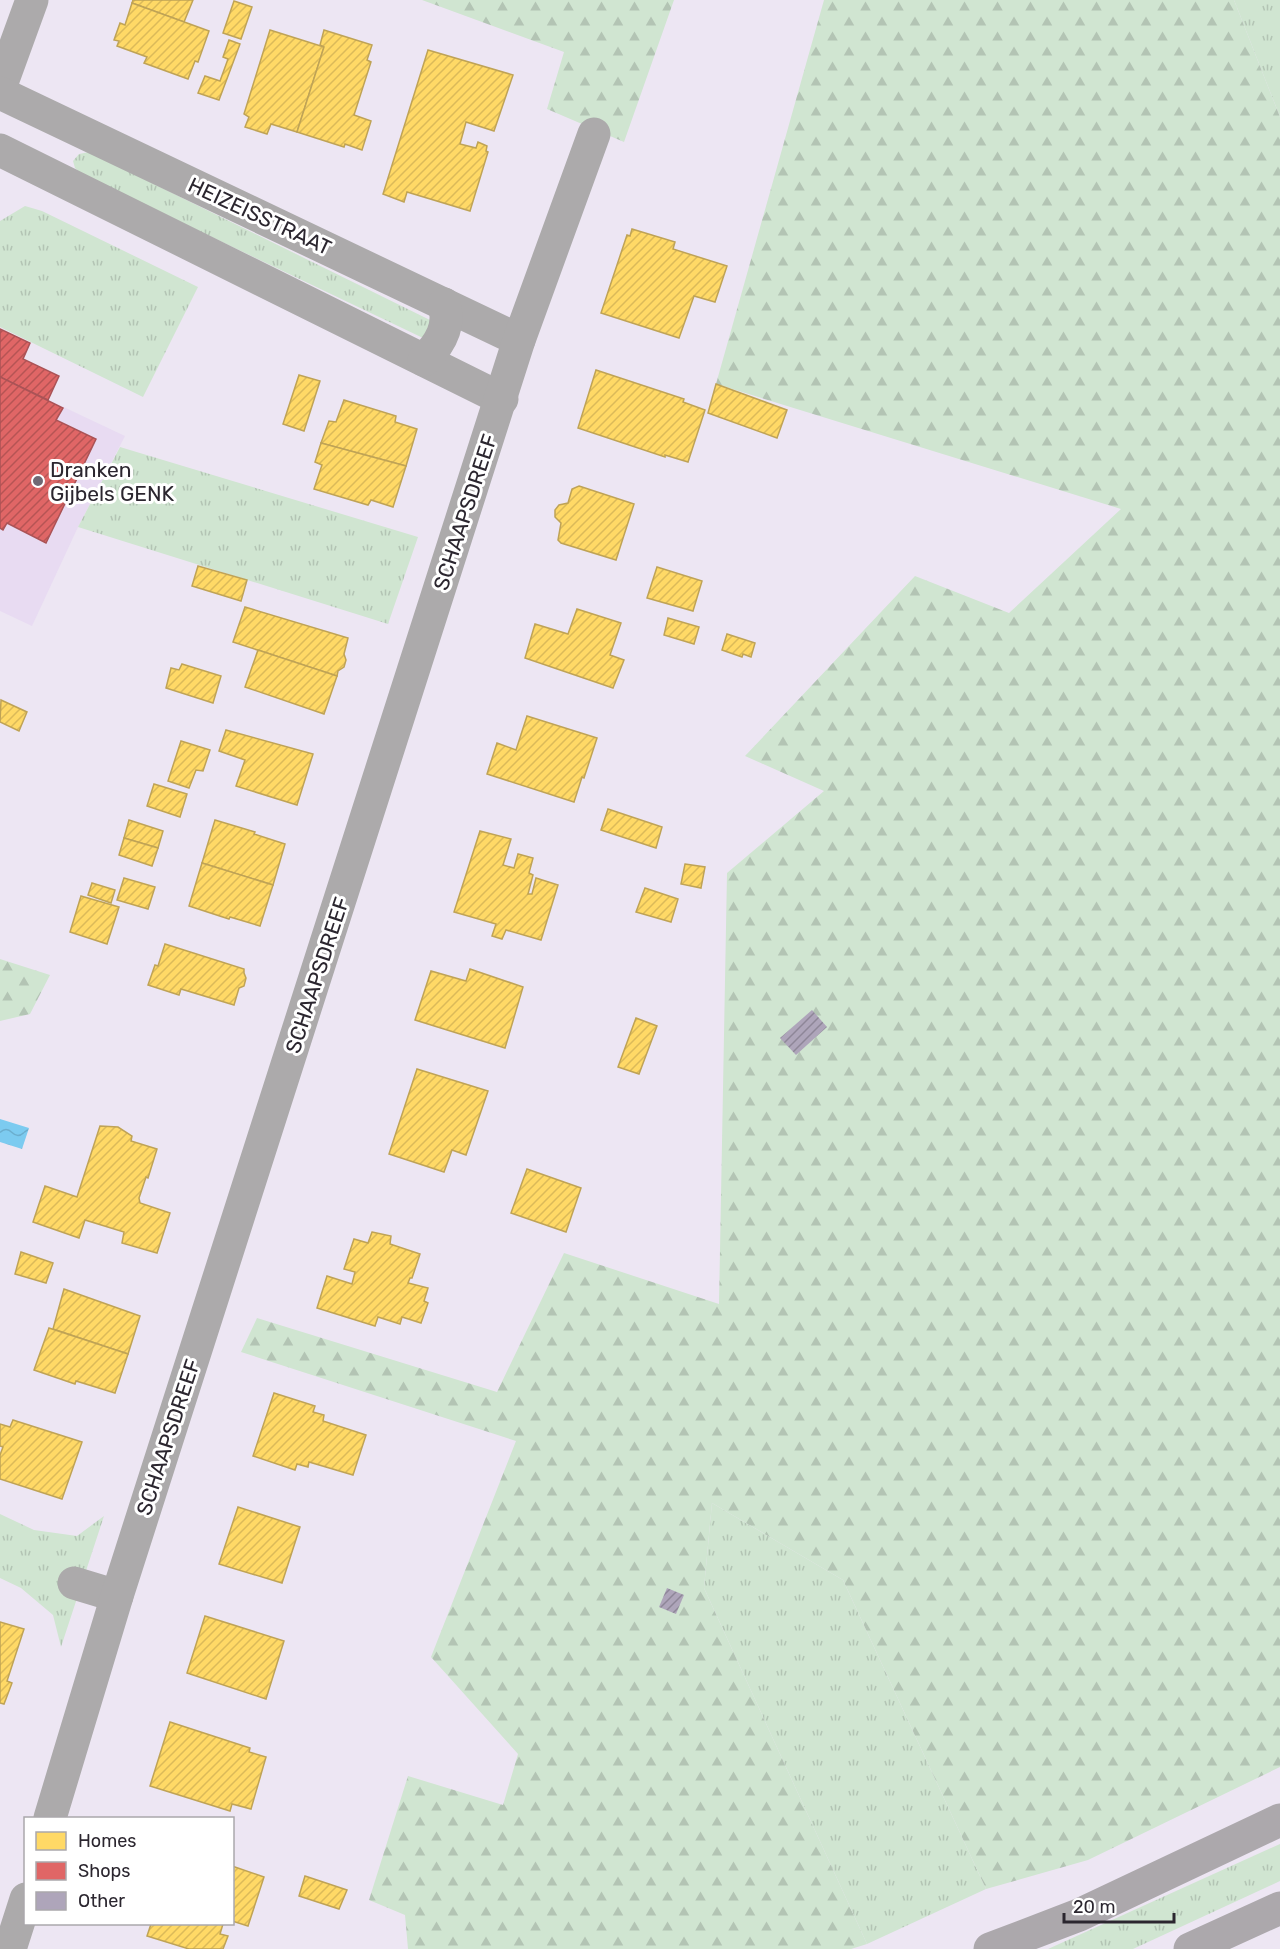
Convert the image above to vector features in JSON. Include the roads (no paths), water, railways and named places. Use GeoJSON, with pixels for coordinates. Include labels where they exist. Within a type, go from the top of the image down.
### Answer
{"type":"FeatureCollection","features":[{"type":"Feature","properties":{"kind":"highway"},"geometry":{"type":"LineString","coordinates":[[990,1949],[1079,1915],[1280,1820]]}},
{"type":"Feature","properties":{"kind":"highway"},"geometry":{"type":"LineString","coordinates":[[1190,1949],[1280,1908]]}},
{"type":"Feature","properties":{"kind":"street"},"geometry":{"type":"LineString","coordinates":[[0,88],[32,0]]}},
{"type":"Feature","properties":{"kind":"street","name":"HEIZEISSTRAAT"},"geometry":{"type":"LineString","coordinates":[[0,93],[519,340]]}},
{"type":"Feature","properties":{"kind":"street","name":"SCHAAPSDREEF"},"geometry":{"type":"LineString","coordinates":[[50,1817],[117,1596],[519,340],[594,134]]}},
{"type":"Feature","properties":{"kind":"street"},"geometry":{"type":"LineString","coordinates":[[63,181],[62,155],[74,143],[90,136]]}},
{"type":"Feature","properties":{"kind":"street"},"geometry":{"type":"LineString","coordinates":[[0,150],[502,399]]}},
{"type":"Feature","properties":{"kind":"street"},"geometry":{"type":"LineString","coordinates":[[424,360],[440,344],[448,316],[444,304]]}},
{"type":"Feature","properties":{"kind":"street"},"geometry":{"type":"LineString","coordinates":[[74,1582],[117,1596]]}},
{"type":"Feature","properties":{"kind":"street"},"geometry":{"type":"LineString","coordinates":[[10,1949],[24,1905]]}},
{"type":"Feature","properties":{"kind":"water"},"geometry":{"type":"Polygon","coordinates":[[[0,1119],[29,1128],[22,1149],[0,1142],[0,1119]]]}},
{"type":"Feature","properties":{"kind":"place","name":"Dranken Gijbels GENK"},"geometry":{"type":"Point","coordinates":[38,481]}}]}
